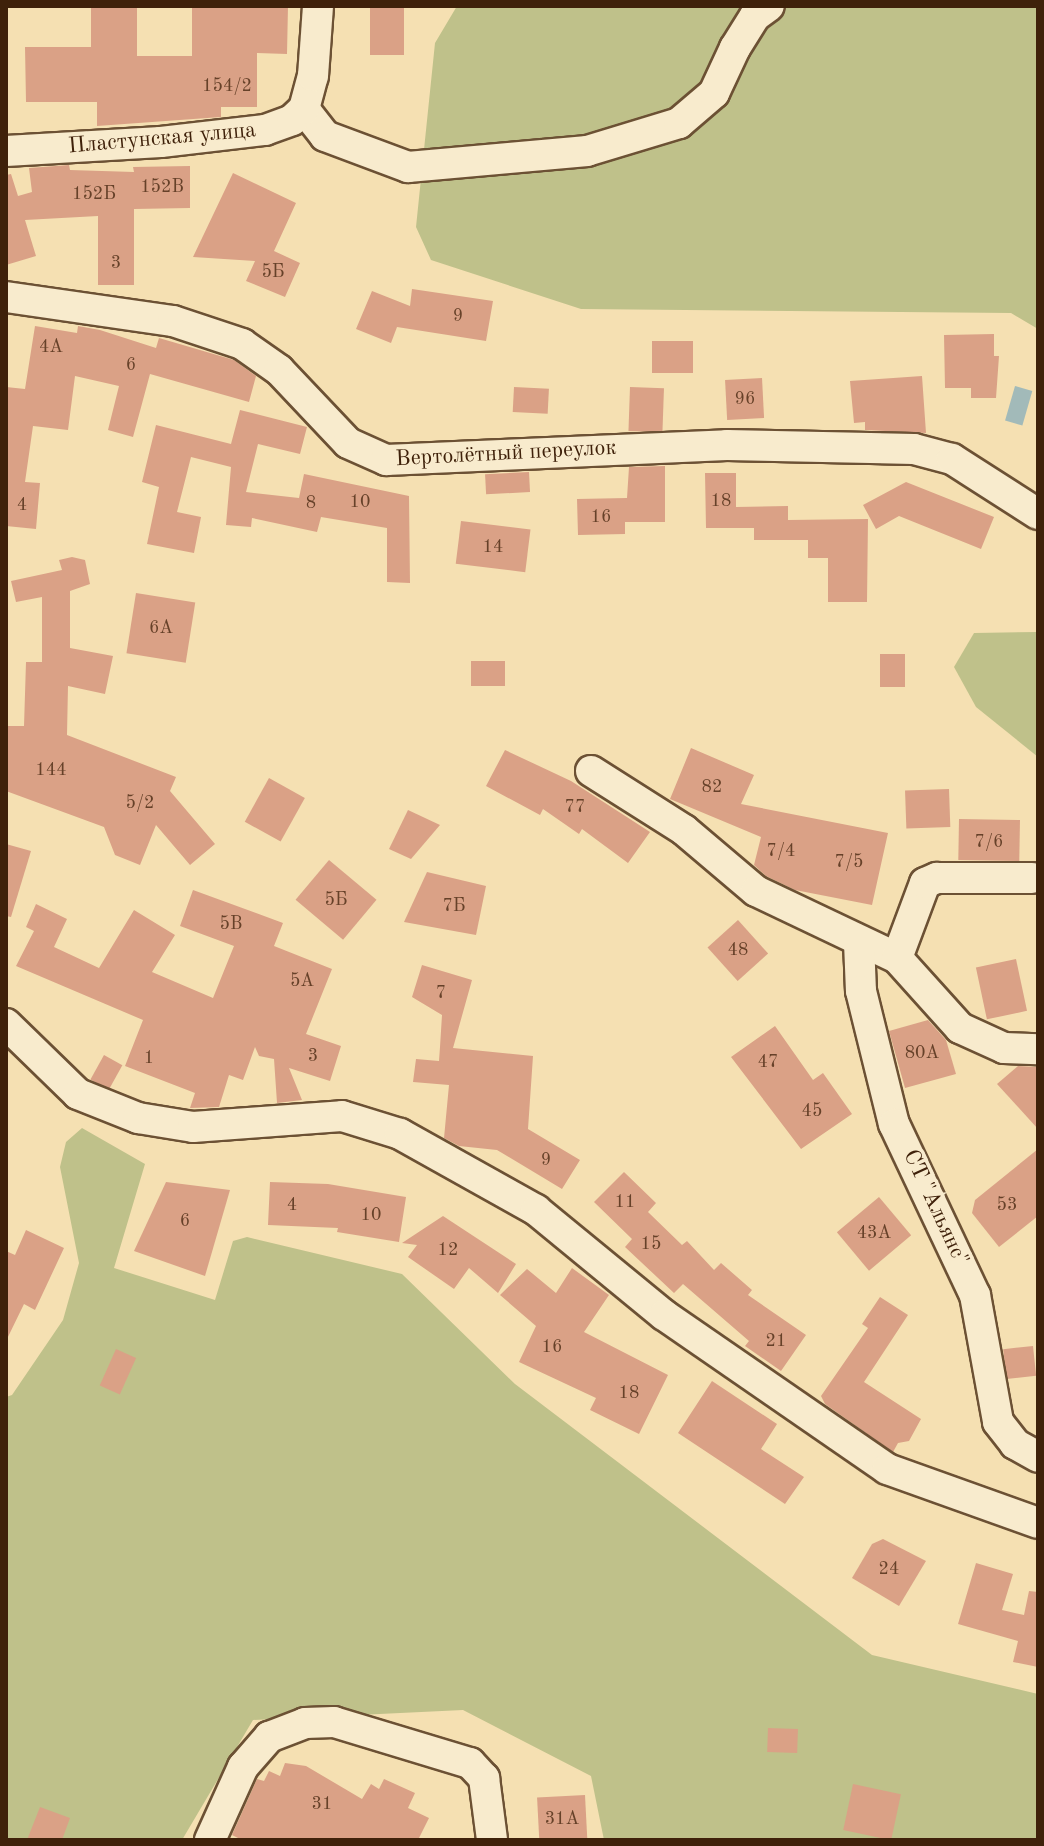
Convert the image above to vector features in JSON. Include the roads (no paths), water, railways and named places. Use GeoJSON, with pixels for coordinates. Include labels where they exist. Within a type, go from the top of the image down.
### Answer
{"type":"FeatureCollection","features":[{"type":"Feature","properties":{"kind":"street"},"geometry":{"type":"LineString","coordinates":[[318,6],[313,76],[304,109],[325,136],[408,167],[587,151],[679,123],[714,93],[742,37],[769,6]]}},
{"type":"Feature","properties":{"kind":"street","name":"Пластунская улица"},"geometry":{"type":"LineString","coordinates":[[6,151],[265,130],[292,120],[304,109]]}},
{"type":"Feature","properties":{"kind":"street","name":"Вертолётный переулок"},"geometry":{"type":"LineString","coordinates":[[6,297],[173,321],[242,344],[279,370],[348,443],[386,460],[712,446],[914,449],[952,459],[1038,514]]}},
{"type":"Feature","properties":{"kind":"street"},"geometry":{"type":"LineString","coordinates":[[591,771],[684,830],[756,891],[897,958],[960,1028],[1004,1048],[1038,1049]]}},
{"type":"Feature","properties":{"kind":"street"},"geometry":{"type":"LineString","coordinates":[[897,958],[925,883],[1032,878]]}},
{"type":"Feature","properties":{"kind":"street","name":"СТ \"Альянс\""},"geometry":{"type":"LineString","coordinates":[[859,942],[861,991],[894,1124],[975,1295],[998,1422],[1015,1444],[1038,1457]]}},
{"type":"Feature","properties":{"kind":"street"},"geometry":{"type":"LineString","coordinates":[[6,1024],[78,1094],[138,1118],[193,1127],[342,1116],[400,1134],[536,1210],[664,1315],[887,1469],[1038,1523]]}},
{"type":"Feature","properties":{"kind":"street"},"geometry":{"type":"LineString","coordinates":[[210,1840],[243,1767],[269,1737],[305,1723],[334,1722],[470,1763],[484,1778],[492,1840]]}},
{"type":"Feature","properties":{"kind":"water"},"geometry":{"type":"Polygon","coordinates":[[[1015,386],[1032,391],[1022,426],[1005,421],[1015,386]]]}}]}
